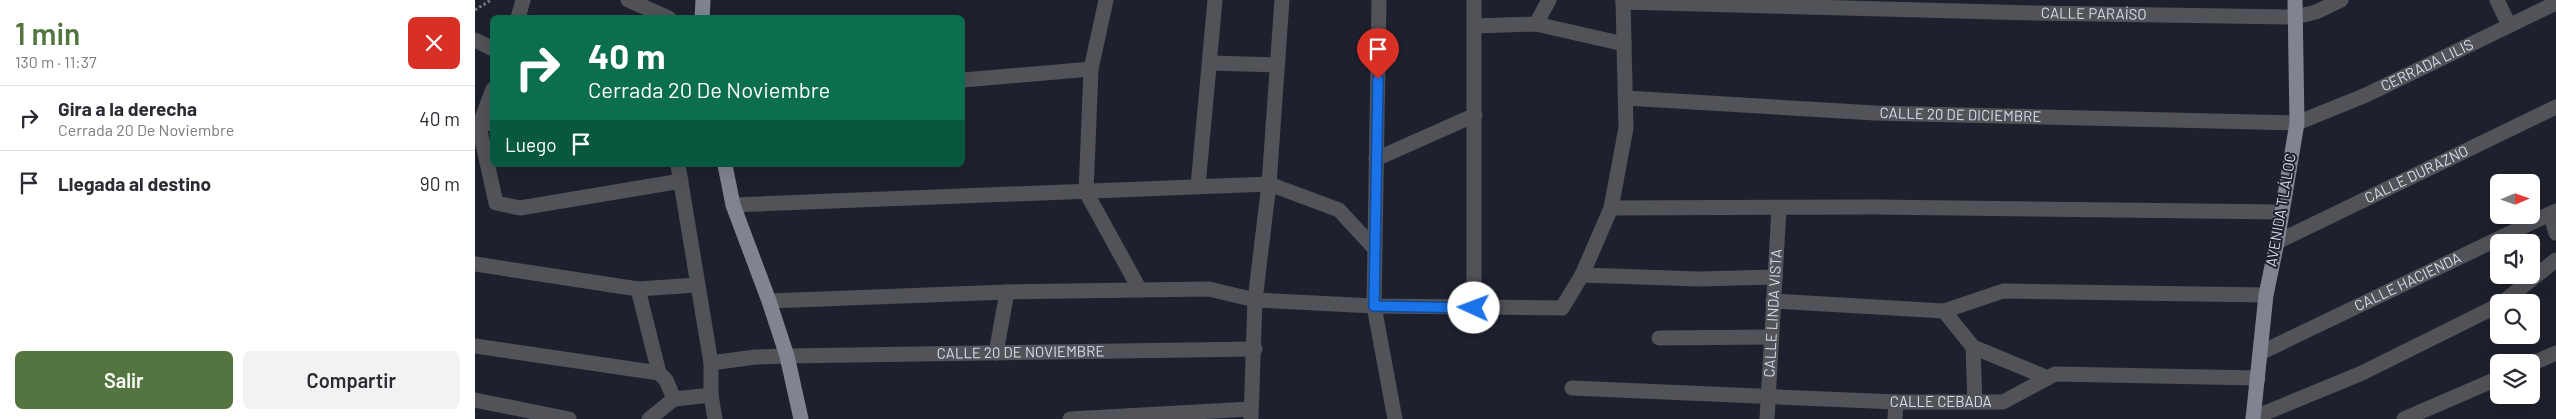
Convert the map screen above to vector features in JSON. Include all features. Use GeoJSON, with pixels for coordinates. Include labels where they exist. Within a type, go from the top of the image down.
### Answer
{"type":"FeatureCollection","features":[{"type":"Feature","properties":{"kind":"main road"},"geometry":{"type":"LineString","coordinates":[[702,15],[703,0]]}},
{"type":"Feature","properties":{"kind":"main road","name":"AVENIDA TLÁLOC"},"geometry":{"type":"LineString","coordinates":[[2253,418],[2266,295],[2297,123],[2295,0]]}},
{"type":"Feature","properties":{"kind":"main road"},"geometry":{"type":"LineString","coordinates":[[725,167],[733,206],[769,300],[787,356],[801,419]]}},
{"type":"Feature","properties":{"kind":"street"},"geometry":{"type":"LineString","coordinates":[[519,15],[523,0]]}},
{"type":"Feature","properties":{"kind":"street"},"geometry":{"type":"LineString","coordinates":[[628,0],[662,15]]}},
{"type":"Feature","properties":{"kind":"street"},"geometry":{"type":"LineString","coordinates":[[1106,0],[1091,69],[1086,192],[1140,290]]}},
{"type":"Feature","properties":{"kind":"street"},"geometry":{"type":"LineString","coordinates":[[1198,186],[1215,0]]}},
{"type":"Feature","properties":{"kind":"street"},"geometry":{"type":"LineString","coordinates":[[1070,419],[1251,414],[1255,349],[1255,300],[1269,184],[1282,0]]}},
{"type":"Feature","properties":{"kind":"street"},"geometry":{"type":"LineString","coordinates":[[1379,0],[1374,306],[1395,419]]}},
{"type":"Feature","properties":{"kind":"street"},"geometry":{"type":"LineString","coordinates":[[1474,0],[1474,308]]}},
{"type":"Feature","properties":{"kind":"street"},"geometry":{"type":"LineString","coordinates":[[1536,24],[1549,0]]}},
{"type":"Feature","properties":{"kind":"street","name":"CALLE PARAÍSO"},"geometry":{"type":"LineString","coordinates":[[1623,1],[1773,3],[2034,13],[2295,17],[2316,12],[2341,0]]}},
{"type":"Feature","properties":{"kind":"street"},"geometry":{"type":"LineString","coordinates":[[2497,0],[2509,25]]}},
{"type":"Feature","properties":{"kind":"street"},"geometry":{"type":"LineString","coordinates":[[769,300],[1007,292],[1209,289],[1255,300],[1374,306],[1562,308],[1582,275],[1611,208],[1626,128],[1623,1]]}},
{"type":"Feature","properties":{"kind":"street","name":"CERRADA LILIS"},"geometry":{"type":"LineString","coordinates":[[2297,123],[2366,95],[2556,3]]}},
{"type":"Feature","properties":{"kind":"street"},"geometry":{"type":"LineString","coordinates":[[1475,26],[1536,24],[1624,44]]}},
{"type":"Feature","properties":{"kind":"street"},"geometry":{"type":"LineString","coordinates":[[475,40],[490,48]]}},
{"type":"Feature","properties":{"kind":"street"},"geometry":{"type":"LineString","coordinates":[[1210,63],[1277,65]]}},
{"type":"Feature","properties":{"kind":"street"},"geometry":{"type":"LineString","coordinates":[[965,80],[1091,69]]}},
{"type":"Feature","properties":{"kind":"street","name":"CALLE 20 DE DICIEMBRE"},"geometry":{"type":"LineString","coordinates":[[1625,98],[1875,113],[2297,123]]}},
{"type":"Feature","properties":{"kind":"street"},"geometry":{"type":"LineString","coordinates":[[490,99],[482,126],[496,203],[520,208],[681,181]]}},
{"type":"Feature","properties":{"kind":"street","name":"CALLE DURAZNO"},"geometry":{"type":"LineString","coordinates":[[2277,242],[2556,107]]}},
{"type":"Feature","properties":{"kind":"street"},"geometry":{"type":"LineString","coordinates":[[1376,159],[1475,115]]}},
{"type":"Feature","properties":{"kind":"street"},"geometry":{"type":"LineString","coordinates":[[678,167],[711,363],[711,395],[715,419]]}},
{"type":"Feature","properties":{"kind":"street"},"geometry":{"type":"LineString","coordinates":[[733,206],[1269,184],[1339,210],[1375,249]]}},
{"type":"Feature","properties":{"kind":"street"},"geometry":{"type":"LineString","coordinates":[[1611,208],[2281,212]]}},
{"type":"Feature","properties":{"kind":"street","name":"CALLE LINDA VISTA"},"geometry":{"type":"LineString","coordinates":[[1767,419],[1770,337],[1779,208]]}},
{"type":"Feature","properties":{"kind":"street"},"geometry":{"type":"LineString","coordinates":[[2553,213],[2556,233]]}},
{"type":"Feature","properties":{"kind":"street","name":"CALLE HACIENDA"},"geometry":{"type":"LineString","coordinates":[[2261,353],[2553,213]]}},
{"type":"Feature","properties":{"kind":"street"},"geometry":{"type":"LineString","coordinates":[[2513,294],[2556,260]]}},
{"type":"Feature","properties":{"kind":"street"},"geometry":{"type":"LineString","coordinates":[[475,264],[639,289],[697,285]]}},
{"type":"Feature","properties":{"kind":"street"},"geometry":{"type":"LineString","coordinates":[[1582,275],[1775,278]]}},
{"type":"Feature","properties":{"kind":"street"},"geometry":{"type":"LineString","coordinates":[[639,289],[659,373],[666,380],[674,398]]}},
{"type":"Feature","properties":{"kind":"street"},"geometry":{"type":"LineString","coordinates":[[1773,301],[1944,311],[2003,291],[2266,295]]}},
{"type":"Feature","properties":{"kind":"street"},"geometry":{"type":"LineString","coordinates":[[996,353],[1007,292]]}},
{"type":"Feature","properties":{"kind":"street"},"geometry":{"type":"LineString","coordinates":[[2253,418],[2362,374],[2490,310]]}},
{"type":"Feature","properties":{"kind":"street"},"geometry":{"type":"LineString","coordinates":[[1944,311],[1973,347],[2048,378]]}},
{"type":"Feature","properties":{"kind":"street"},"geometry":{"type":"LineString","coordinates":[[1659,338],[1770,337]]}},
{"type":"Feature","properties":{"kind":"street"},"geometry":{"type":"LineString","coordinates":[[475,346],[659,373]]}},
{"type":"Feature","properties":{"kind":"street"},"geometry":{"type":"LineString","coordinates":[[1973,347],[1975,402]]}},
{"type":"Feature","properties":{"kind":"street","name":"CALLE 20 DE NOVIEMBRE"},"geometry":{"type":"LineString","coordinates":[[711,363],[755,357],[787,356],[1255,349]]}},
{"type":"Feature","properties":{"kind":"street"},"geometry":{"type":"LineString","coordinates":[[2540,360],[2556,353]]}},
{"type":"Feature","properties":{"kind":"street","name":"CALLE CEBADA"},"geometry":{"type":"LineString","coordinates":[[1572,388],[1895,402],[2003,402],[2055,374],[2258,378]]}},
{"type":"Feature","properties":{"kind":"street"},"geometry":{"type":"LineString","coordinates":[[2404,419],[2490,382]]}},
{"type":"Feature","properties":{"kind":"street"},"geometry":{"type":"LineString","coordinates":[[649,419],[674,398],[711,395]]}},
{"type":"Feature","properties":{"kind":"street"},"geometry":{"type":"LineString","coordinates":[[475,400],[537,416],[569,419]]}},
{"type":"Feature","properties":{"kind":"street"},"geometry":{"type":"LineString","coordinates":[[1895,402],[1895,419]]}},
{"type":"Feature","properties":{"kind":"path"},"geometry":{"type":"LineString","coordinates":[[475,10],[491,0]]}},
{"type":"Feature","properties":{"kind":"route"},"geometry":{"type":"LineString","coordinates":[[1378,79],[1374,306],[1474,308]]}}]}
